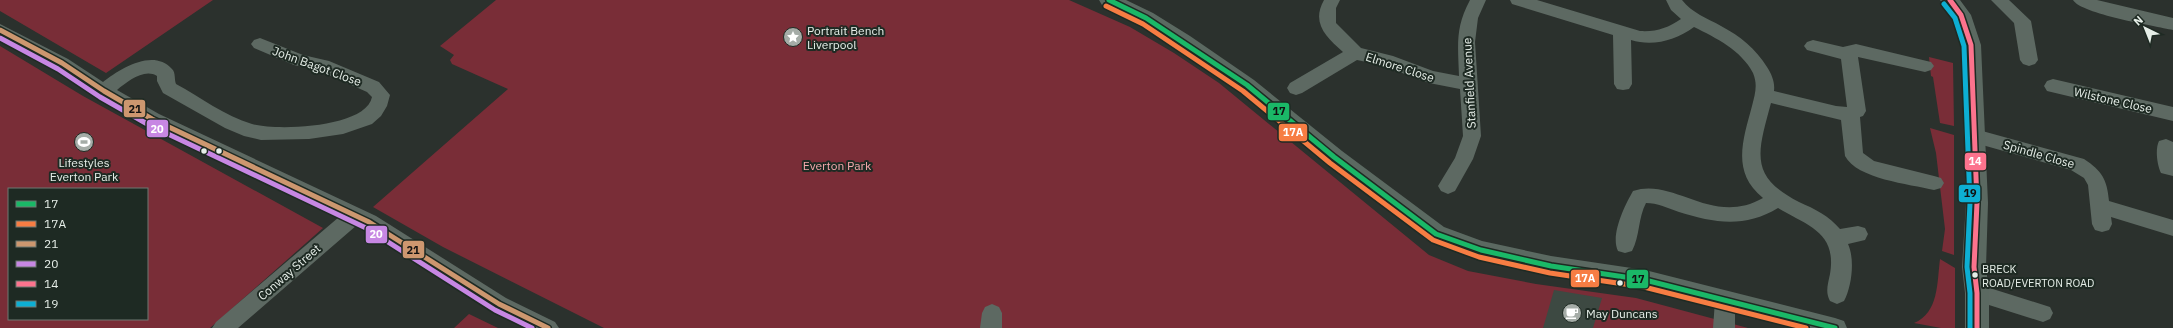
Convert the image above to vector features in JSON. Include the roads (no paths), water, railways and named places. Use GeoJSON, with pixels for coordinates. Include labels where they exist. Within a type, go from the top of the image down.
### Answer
{"type":"FeatureCollection","features":[{"type":"Feature","properties":{"kind":"main road"},"geometry":{"type":"LineString","coordinates":[[1950,0],[1961,15],[1971,46],[1977,202],[1974,267],[1977,293],[1977,328]]}},
{"type":"Feature","properties":{"kind":"main road"},"geometry":{"type":"LineString","coordinates":[[1114,1],[1183,41],[1247,85],[1334,157],[1436,234],[1481,250],[1550,266],[1645,280],[1835,328]]}},
{"type":"Feature","properties":{"kind":"street","name":"Elmore Close"},"geometry":{"type":"LineString","coordinates":[[1332,0],[1326,10],[1325,22],[1328,28],[1354,53],[1391,62],[1409,71],[1434,79],[1468,82]]}},
{"type":"Feature","properties":{"kind":"street","name":"Stanfield Avenue"},"geometry":{"type":"LineString","coordinates":[[1448,186],[1464,159],[1472,136],[1468,82],[1467,31],[1469,18],[1478,0]]}},
{"type":"Feature","properties":{"kind":"street"},"geometry":{"type":"LineString","coordinates":[[1518,0],[1640,37],[1660,37],[1680,29],[1693,18]]}},
{"type":"Feature","properties":{"kind":"street"},"geometry":{"type":"LineString","coordinates":[[1674,0],[1683,11],[1730,39],[1752,58],[1766,84],[1751,164],[1758,182],[1776,200],[1817,220],[1835,238],[1841,250],[1837,295]]}},
{"type":"Feature","properties":{"kind":"street"},"geometry":{"type":"LineString","coordinates":[[1999,0],[2022,22],[2029,60]]}},
{"type":"Feature","properties":{"kind":"street"},"geometry":{"type":"LineString","coordinates":[[2083,0],[2101,8],[2173,24]]}},
{"type":"Feature","properties":{"kind":"street"},"geometry":{"type":"LineString","coordinates":[[0,30],[62,63],[104,91],[152,119],[369,222],[499,304],[548,328]]}},
{"type":"Feature","properties":{"kind":"street"},"geometry":{"type":"LineString","coordinates":[[1622,32],[1623,84]]}},
{"type":"Feature","properties":{"kind":"street","name":"John Bagot Close"},"geometry":{"type":"LineString","coordinates":[[104,91],[133,72],[148,67],[160,67],[166,73],[166,81],[169,88],[242,127],[267,134],[300,133],[350,125],[364,120],[376,110],[380,102],[381,94],[373,87],[323,65],[300,61],[260,44]]}},
{"type":"Feature","properties":{"kind":"street"},"geometry":{"type":"LineString","coordinates":[[1813,46],[1849,55]]}},
{"type":"Feature","properties":{"kind":"street"},"geometry":{"type":"LineString","coordinates":[[1765,95],[1836,114],[1850,114],[1857,111],[1849,52],[1856,50],[1925,66]]}},
{"type":"Feature","properties":{"kind":"street","name":"Elmore Close"},"geometry":{"type":"LineString","coordinates":[[1296,88],[1354,53]]}},
{"type":"Feature","properties":{"kind":"street","name":"Wilstone Close"},"geometry":{"type":"LineString","coordinates":[[2053,86],[2173,114]]}},
{"type":"Feature","properties":{"kind":"street"},"geometry":{"type":"LineString","coordinates":[[1850,114],[1854,156],[1860,161],[1868,167],[1934,183]]}},
{"type":"Feature","properties":{"kind":"street","name":"Spindle Close"},"geometry":{"type":"LineString","coordinates":[[1975,136],[2077,164],[2091,173],[2098,185],[2101,215],[2173,228]]}},
{"type":"Feature","properties":{"kind":"street"},"geometry":{"type":"LineString","coordinates":[[2166,146],[2168,168],[2173,169]]}},
{"type":"Feature","properties":{"kind":"street"},"geometry":{"type":"LineString","coordinates":[[1624,245],[1631,212],[1640,196],[1656,196],[1701,211],[1724,216],[1750,214],[1776,200]]}},
{"type":"Feature","properties":{"kind":"street","name":"Conway Street"},"geometry":{"type":"LineString","coordinates":[[223,328],[355,215]]}},
{"type":"Feature","properties":{"kind":"street"},"geometry":{"type":"LineString","coordinates":[[1835,238],[1858,234]]}},
{"type":"Feature","properties":{"kind":"street"},"geometry":{"type":"LineString","coordinates":[[1977,293],[2043,313]]}},
{"type":"Feature","properties":{"kind":"street"},"geometry":{"type":"LineString","coordinates":[[1724,328],[1725,301]]}},
{"type":"Feature","properties":{"kind":"place","name":"Portrait Bench Liverpool"},"geometry":{"type":"Point","coordinates":[793,37]}},
{"type":"Feature","properties":{"kind":"place","name":"Lifestyles Everton Park"},"geometry":{"type":"Point","coordinates":[84,142]}},
{"type":"Feature","properties":{"kind":"place","name":"BRECK ROAD/EVERTON ROAD"},"geometry":{"type":"Point","coordinates":[1975,275]}},
{"type":"Feature","properties":{"kind":"place","name":"May Duncans"},"geometry":{"type":"Point","coordinates":[1572,313]}},
{"type":"Feature","properties":{"kind":"park label","name":"Everton Park"},"geometry":{"type":"Point","coordinates":[837,165]}}]}
